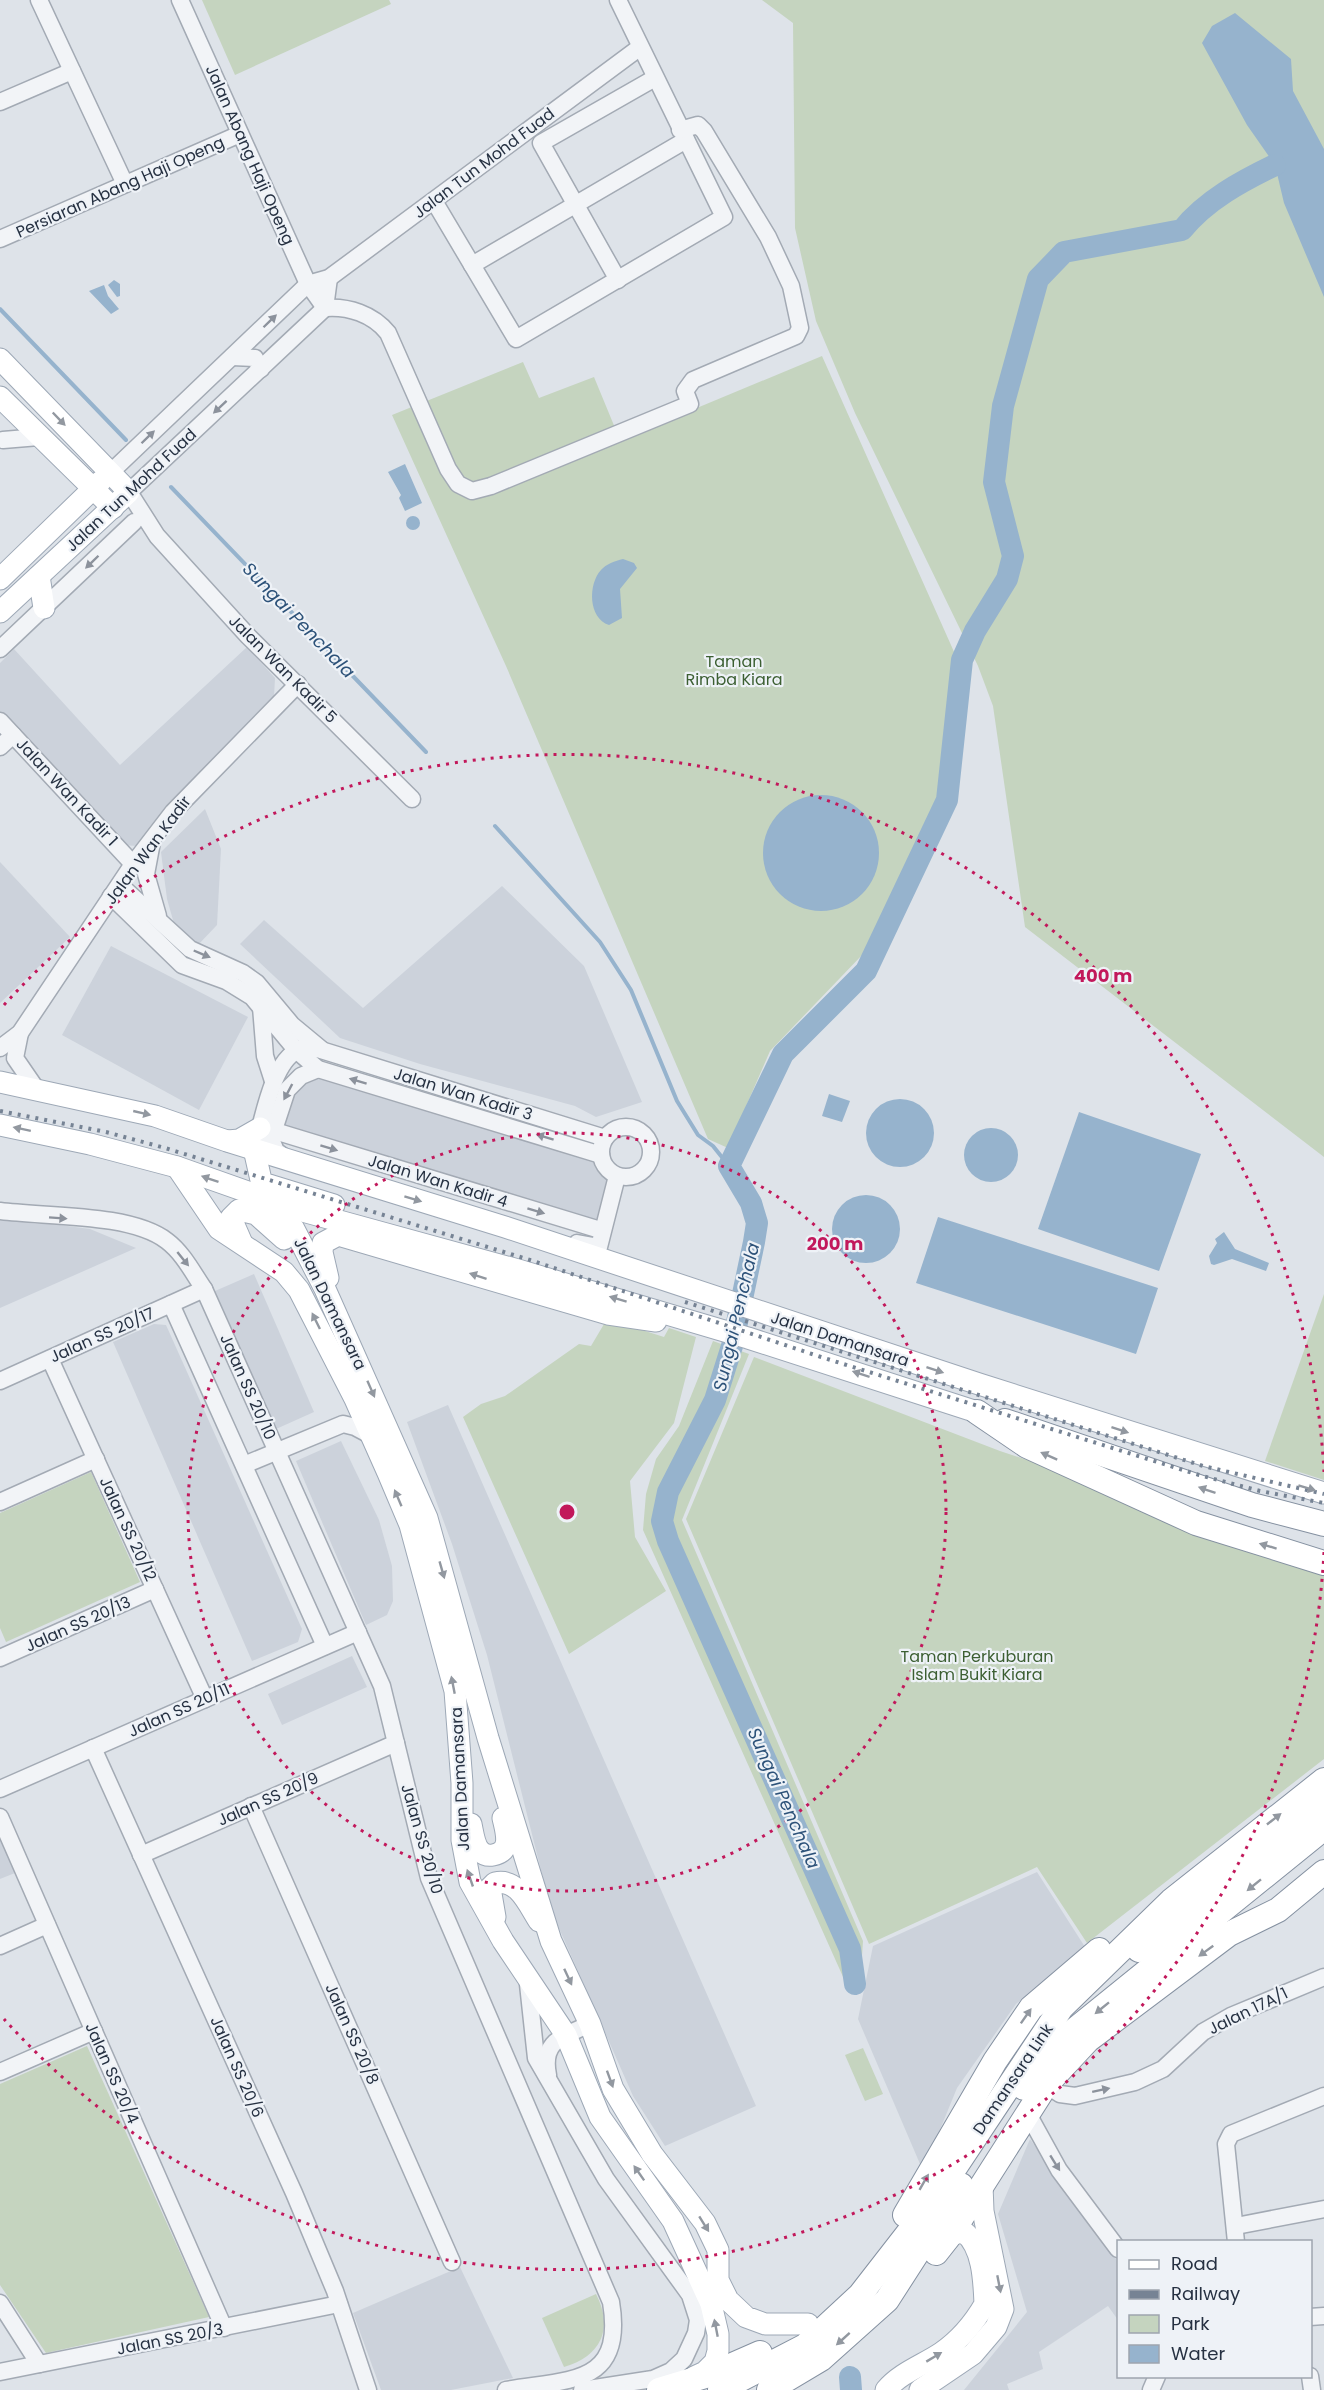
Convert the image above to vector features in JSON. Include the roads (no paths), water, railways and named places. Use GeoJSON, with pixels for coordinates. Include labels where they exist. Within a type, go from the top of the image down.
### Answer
{"type":"FeatureCollection","features":[{"type":"Feature","properties":{"kind":"highway"},"geometry":{"type":"LineString","coordinates":[[977,1412],[1252,1505],[1324,1524]]}},
{"type":"Feature","properties":{"kind":"highway"},"geometry":{"type":"LineString","coordinates":[[977,1412],[1027,1446],[1196,1523],[1324,1563]]}},
{"type":"Feature","properties":{"kind":"highway","name":"Damansara Link"},"geometry":{"type":"LineString","coordinates":[[720,2390],[805,2346],[860,2295],[930,2205],[1061,2008],[1163,1908],[1324,1780]]}},
{"type":"Feature","properties":{"kind":"highway"},"geometry":{"type":"LineString","coordinates":[[1045,2029],[1090,1988],[1321,1816]]}},
{"type":"Feature","properties":{"kind":"highway","name":"Damansara Link"},"geometry":{"type":"LineString","coordinates":[[769,2390],[821,2359],[886,2300],[932,2233],[1001,2119],[1036,2071],[1059,2045],[1299,1848],[1321,1816]]}},
{"type":"Feature","properties":{"kind":"highway"},"geometry":{"type":"LineString","coordinates":[[886,2300],[930,2260],[951,2234],[1046,2085],[1088,2040],[1229,1934],[1263,1900],[1324,1852]]}},
{"type":"Feature","properties":{"kind":"highway"},"geometry":{"type":"LineString","coordinates":[[1278,1910],[1324,1872]]}},
{"type":"Feature","properties":{"kind":"highway"},"geometry":{"type":"LineString","coordinates":[[1229,1934],[1324,1886]]}},
{"type":"Feature","properties":{"kind":"highway"},"geometry":{"type":"LineString","coordinates":[[668,2388],[763,2352],[808,2324],[864,2270],[901,2222],[994,2061],[1031,2008],[1118,1934],[1163,1908]]}},
{"type":"Feature","properties":{"kind":"main road"},"geometry":{"type":"LineString","coordinates":[[0,358],[129,492]]}},
{"type":"Feature","properties":{"kind":"main road"},"geometry":{"type":"LineString","coordinates":[[0,397],[92,490],[113,508]]}},
{"type":"Feature","properties":{"kind":"main road"},"geometry":{"type":"LineString","coordinates":[[63,461],[75,498],[69,512]]}},
{"type":"Feature","properties":{"kind":"main road","name":"Jalan Tun Mohd Fuad"},"geometry":{"type":"LineString","coordinates":[[0,579],[110,473]]}},
{"type":"Feature","properties":{"kind":"main road","name":"Jalan Tun Mohd Fuad"},"geometry":{"type":"LineString","coordinates":[[0,612],[129,492]]}},
{"type":"Feature","properties":{"kind":"main road"},"geometry":{"type":"LineString","coordinates":[[0,603],[34,580],[44,608]]}},
{"type":"Feature","properties":{"kind":"main road","name":"Jalan Damansara"},"geometry":{"type":"LineString","coordinates":[[0,1082],[155,1116],[227,1141],[543,1240],[759,1313],[1324,1493]]}},
{"type":"Feature","properties":{"kind":"main road","name":"Jalan Damansara"},"geometry":{"type":"LineString","coordinates":[[0,1125],[90,1144],[263,1190],[299,1210],[518,1270],[698,1323],[977,1412]]}},
{"type":"Feature","properties":{"kind":"main road"},"geometry":{"type":"LineString","coordinates":[[227,1141],[248,1137],[267,1128]]}},
{"type":"Feature","properties":{"kind":"main road"},"geometry":{"type":"LineString","coordinates":[[254,1149],[263,1190],[435,1237],[518,1270]]}},
{"type":"Feature","properties":{"kind":"main road","name":"Jalan Damansara"},"geometry":{"type":"LineString","coordinates":[[177,1167],[219,1229],[241,1241],[284,1272],[298,1290],[355,1400],[410,1525],[455,1691],[462,1783],[462,1840],[466,1865],[479,1902],[566,2035],[600,2117],[673,2221],[711,2304],[718,2334],[718,2351],[715,2362],[705,2372],[668,2388]]}},
{"type":"Feature","properties":{"kind":"main road","name":"Jalan Damansara"},"geometry":{"type":"LineString","coordinates":[[263,1190],[294,1229],[325,1289],[427,1518],[488,1738],[551,1941],[590,2024],[622,2105],[652,2154],[705,2223],[718,2250],[718,2280]]}},
{"type":"Feature","properties":{"kind":"main road"},"geometry":{"type":"LineString","coordinates":[[241,1241],[231,1218],[239,1210],[247,1210],[267,1222],[282,1236],[325,1289]]}},
{"type":"Feature","properties":{"kind":"main road"},"geometry":{"type":"LineString","coordinates":[[299,1210],[354,1239]]}},
{"type":"Feature","properties":{"kind":"main road"},"geometry":{"type":"LineString","coordinates":[[338,1316],[322,1252],[323,1243],[338,1235],[608,1314],[652,1323],[674,1316]]}},
{"type":"Feature","properties":{"kind":"main road"},"geometry":{"type":"LineString","coordinates":[[462,1783],[479,1850],[485,1855],[501,1852],[506,1846],[507,1837],[491,1774],[488,1738]]}},
{"type":"Feature","properties":{"kind":"main road"},"geometry":{"type":"LineString","coordinates":[[504,1941],[491,1903],[490,1888],[495,1883],[503,1881],[517,1888],[551,1941]]}},
{"type":"Feature","properties":{"kind":"main road"},"geometry":{"type":"LineString","coordinates":[[920,2390],[973,2354],[996,2327],[1003,2308],[983,2211],[982,2186]]}},
{"type":"Feature","properties":{"kind":"main road"},"geometry":{"type":"LineString","coordinates":[[673,2221],[687,2235],[711,2275],[718,2280],[728,2300],[746,2317],[765,2324],[781,2326],[808,2324]]}},
{"type":"Feature","properties":{"kind":"main road"},"geometry":{"type":"LineString","coordinates":[[886,2390],[897,2379],[942,2352],[962,2336],[985,2304],[979,2257],[971,2237],[964,2232],[951,2234]]}},
{"type":"Feature","properties":{"kind":"street"},"geometry":{"type":"LineString","coordinates":[[39,0],[125,184]]}},
{"type":"Feature","properties":{"kind":"street","name":"Jalan Abang Haji Openg"},"geometry":{"type":"LineString","coordinates":[[180,0],[308,284],[326,308]]}},
{"type":"Feature","properties":{"kind":"street"},"geometry":{"type":"LineString","coordinates":[[434,201],[516,339],[724,217],[639,48],[618,0]]}},
{"type":"Feature","properties":{"kind":"street","name":"Jalan Tun Mohd Fuad"},"geometry":{"type":"LineString","coordinates":[[110,473],[308,284],[329,278],[639,48]]}},
{"type":"Feature","properties":{"kind":"street"},"geometry":{"type":"LineString","coordinates":[[0,102],[72,71]]}},
{"type":"Feature","properties":{"kind":"street"},"geometry":{"type":"LineString","coordinates":[[618,280],[541,143],[654,78]]}},
{"type":"Feature","properties":{"kind":"street"},"geometry":{"type":"LineString","coordinates":[[329,278],[326,308],[340,307],[355,310],[381,324],[388,333],[448,469],[458,484],[472,491],[491,486],[690,404],[684,391],[693,380],[796,336],[800,328],[790,286],[768,237],[704,131],[698,125],[575,205],[472,265]]}},
{"type":"Feature","properties":{"kind":"street","name":"Persiaran Abang Haji Openg"},"geometry":{"type":"LineString","coordinates":[[0,239],[240,134]]}},
{"type":"Feature","properties":{"kind":"street","name":"Jalan Tun Mohd Fuad"},"geometry":{"type":"LineString","coordinates":[[129,492],[326,308]]}},
{"type":"Feature","properties":{"kind":"street"},"geometry":{"type":"LineString","coordinates":[[232,357],[255,358],[261,369]]}},
{"type":"Feature","properties":{"kind":"street"},"geometry":{"type":"LineString","coordinates":[[1,443],[39,437]]}},
{"type":"Feature","properties":{"kind":"street","name":"Jalan Wan Kadir 5"},"geometry":{"type":"LineString","coordinates":[[129,492],[157,536],[248,636],[412,799]]}},
{"type":"Feature","properties":{"kind":"street","name":"Jalan Wan Kadir 5"},"geometry":{"type":"LineString","coordinates":[[113,508],[157,536]]}},
{"type":"Feature","properties":{"kind":"street","name":"Jalan Tun Mohd Fuad"},"geometry":{"type":"LineString","coordinates":[[0,649],[134,522]]}},
{"type":"Feature","properties":{"kind":"street","name":"Jalan Wan Kadir"},"geometry":{"type":"LineString","coordinates":[[1,1047],[20,1033],[133,864],[187,796],[298,684]]}},
{"type":"Feature","properties":{"kind":"street","name":"Jalan Wan Kadir 1"},"geometry":{"type":"LineString","coordinates":[[0,721],[133,864]]}},
{"type":"Feature","properties":{"kind":"street"},"geometry":{"type":"LineString","coordinates":[[0,747],[13,735]]}},
{"type":"Feature","properties":{"kind":"street"},"geometry":{"type":"LineString","coordinates":[[153,838],[146,874],[158,917]]}},
{"type":"Feature","properties":{"kind":"street","name":"Jalan Wan Kadir 3"},"geometry":{"type":"LineString","coordinates":[[116,890],[158,917],[190,949],[243,973],[257,983],[292,1025],[321,1050]]}},
{"type":"Feature","properties":{"kind":"street","name":"Jalan Wan Kadir 3"},"geometry":{"type":"LineString","coordinates":[[116,890],[139,922],[182,965],[233,984],[260,1006],[296,1050],[318,1069],[601,1155]]}},
{"type":"Feature","properties":{"kind":"street"},"geometry":{"type":"LineString","coordinates":[[96,920],[123,919],[139,922]]}},
{"type":"Feature","properties":{"kind":"street"},"geometry":{"type":"LineString","coordinates":[[260,1006],[266,1056],[273,1081],[267,1128],[273,1146],[290,1161]]}},
{"type":"Feature","properties":{"kind":"street","name":"Jalan Wan Kadir"},"geometry":{"type":"LineString","coordinates":[[20,1033],[15,1058],[37,1090]]}},
{"type":"Feature","properties":{"kind":"street","name":"Jalan Wan Kadir 3"},"geometry":{"type":"LineString","coordinates":[[296,1050],[306,1048],[321,1050],[605,1138]]}},
{"type":"Feature","properties":{"kind":"street"},"geometry":{"type":"LineString","coordinates":[[273,1081],[296,1050]]}},
{"type":"Feature","properties":{"kind":"street"},"geometry":{"type":"LineString","coordinates":[[254,1149],[287,1090],[301,1076],[318,1069]]}},
{"type":"Feature","properties":{"kind":"street","name":"Jalan Wan Kadir 4"},"geometry":{"type":"LineString","coordinates":[[267,1128],[597,1229],[603,1228]]}},
{"type":"Feature","properties":{"kind":"street"},"geometry":{"type":"LineString","coordinates":[[633,1128],[640,1131],[650,1144],[650,1160],[641,1173],[633,1176],[617,1176],[608,1170],[601,1155],[605,1138],[617,1129],[633,1128]]}},
{"type":"Feature","properties":{"kind":"street"},"geometry":{"type":"LineString","coordinates":[[543,1240],[599,1247],[617,1176]]}},
{"type":"Feature","properties":{"kind":"street","name":"Jalan SS 20/10"},"geometry":{"type":"LineString","coordinates":[[0,1211],[114,1222],[156,1233],[176,1250],[204,1289],[382,1686],[429,1878],[611,2302],[615,2337],[607,2356],[594,2370],[574,2379],[506,2390]]}},
{"type":"Feature","properties":{"kind":"street","name":"Jalan SS 20/17"},"geometry":{"type":"LineString","coordinates":[[0,1382],[204,1289]]}},
{"type":"Feature","properties":{"kind":"street"},"geometry":{"type":"LineString","coordinates":[[171,1304],[325,1646]]}},
{"type":"Feature","properties":{"kind":"street","name":"Jalan SS 20/12"},"geometry":{"type":"LineString","coordinates":[[50,1359],[205,1699]]}},
{"type":"Feature","properties":{"kind":"street"},"geometry":{"type":"LineString","coordinates":[[343,1424],[355,1400]]}},
{"type":"Feature","properties":{"kind":"street"},"geometry":{"type":"LineString","coordinates":[[243,1465],[343,1424],[355,1426],[370,1435]]}},
{"type":"Feature","properties":{"kind":"street"},"geometry":{"type":"LineString","coordinates":[[0,1502],[96,1459]]}},
{"type":"Feature","properties":{"kind":"street","name":"Jalan SS 20/13"},"geometry":{"type":"LineString","coordinates":[[0,1658],[155,1589]]}},
{"type":"Feature","properties":{"kind":"street","name":"Jalan SS 20/11"},"geometry":{"type":"LineString","coordinates":[[0,1789],[358,1632]]}},
{"type":"Feature","properties":{"kind":"street","name":"Jalan SS 20/9"},"geometry":{"type":"LineString","coordinates":[[141,1855],[396,1743]]}},
{"type":"Feature","properties":{"kind":"street","name":"Jalan SS 20/6"},"geometry":{"type":"LineString","coordinates":[[93,1748],[294,2193],[339,2304],[368,2390]]}},
{"type":"Feature","properties":{"kind":"street","name":"Jalan SS 20/8"},"geometry":{"type":"LineString","coordinates":[[251,1806],[452,2262]]}},
{"type":"Feature","properties":{"kind":"street","name":"Jalan SS 20/4"},"geometry":{"type":"LineString","coordinates":[[0,1817],[224,2328]]}},
{"type":"Feature","properties":{"kind":"street"},"geometry":{"type":"LineString","coordinates":[[0,1946],[47,1925]]}},
{"type":"Feature","properties":{"kind":"street"},"geometry":{"type":"LineString","coordinates":[[526,1974],[534,2023],[533,2049],[549,2082],[606,2179],[690,2295],[698,2320],[696,2333],[684,2359],[671,2371],[653,2379],[582,2390]]}},
{"type":"Feature","properties":{"kind":"street","name":"Jalan 17A/1"},"geometry":{"type":"LineString","coordinates":[[1046,2085],[1060,2094],[1075,2096],[1135,2082],[1163,2069],[1203,2032],[1231,2016],[1324,1977]]}},
{"type":"Feature","properties":{"kind":"street"},"geometry":{"type":"LineString","coordinates":[[549,2082],[545,2061],[547,2050],[566,2035],[590,2024]]}},
{"type":"Feature","properties":{"kind":"street"},"geometry":{"type":"LineString","coordinates":[[0,2072],[94,2031]]}},
{"type":"Feature","properties":{"kind":"street"},"geometry":{"type":"LineString","coordinates":[[1324,2096],[1231,2134],[1226,2144],[1236,2234],[1324,2209]]}},
{"type":"Feature","properties":{"kind":"street"},"geometry":{"type":"LineString","coordinates":[[1027,2112],[1059,2170],[1117,2246]]}},
{"type":"Feature","properties":{"kind":"street"},"geometry":{"type":"LineString","coordinates":[[0,2303],[39,2364]]}},
{"type":"Feature","properties":{"kind":"street","name":"Jalan SS 20/3"},"geometry":{"type":"LineString","coordinates":[[0,2372],[339,2304]]}},
{"type":"Feature","properties":{"kind":"water"},"geometry":{"type":"Polygon","coordinates":[[[1235,13],[1291,59],[1293,91],[1324,149],[1324,297],[1284,203],[1275,165],[1247,125],[1202,43],[1212,26],[1235,13]]]}},
{"type":"Feature","properties":{"kind":"water"},"geometry":{"type":"Polygon","coordinates":[[[114,280],[120,284],[120,296],[117,297],[108,285],[114,280]]]}},
{"type":"Feature","properties":{"kind":"water"},"geometry":{"type":"Polygon","coordinates":[[[104,285],[108,296],[119,309],[111,314],[89,291],[104,285]]]}},
{"type":"Feature","properties":{"kind":"water"},"geometry":{"type":"Polygon","coordinates":[[[405,464],[422,503],[405,511],[399,498],[401,495],[388,472],[405,464]]]}},
{"type":"Feature","properties":{"kind":"water"},"geometry":{"type":"Polygon","coordinates":[[[410,516],[416,516],[420,523],[416,530],[410,530],[406,526],[406,520],[410,516]]]}},
{"type":"Feature","properties":{"kind":"water"},"geometry":{"type":"Polygon","coordinates":[[[623,559],[634,563],[637,568],[620,589],[622,618],[609,625],[597,615],[592,592],[597,576],[603,568],[623,559]]]}},
{"type":"Feature","properties":{"kind":"water"},"geometry":{"type":"Polygon","coordinates":[[[821,795],[843,799],[862,812],[875,831],[879,853],[875,875],[862,894],[843,907],[821,911],[799,907],[780,894],[767,875],[763,853],[767,831],[780,812],[799,799],[821,795]]]}},
{"type":"Feature","properties":{"kind":"water"},"geometry":{"type":"Polygon","coordinates":[[[829,1094],[850,1101],[842,1122],[822,1116],[829,1094]]]}},
{"type":"Feature","properties":{"kind":"water"},"geometry":{"type":"Polygon","coordinates":[[[907,1099],[919,1105],[928,1114],[934,1126],[932,1146],[924,1157],[907,1167],[893,1167],[876,1157],[868,1146],[866,1126],[876,1109],[887,1101],[907,1099]]]}},
{"type":"Feature","properties":{"kind":"water"},"geometry":{"type":"Polygon","coordinates":[[[1079,1112],[1201,1154],[1159,1271],[1038,1229],[1079,1112]]]}},
{"type":"Feature","properties":{"kind":"water"},"geometry":{"type":"Polygon","coordinates":[[[991,1128],[1001,1130],[1010,1136],[1016,1145],[1018,1155],[1016,1165],[1010,1174],[1001,1180],[991,1182],[981,1180],[972,1174],[966,1165],[964,1155],[966,1145],[972,1136],[981,1130],[991,1128]]]}},
{"type":"Feature","properties":{"kind":"water"},"geometry":{"type":"Polygon","coordinates":[[[873,1195],[885,1201],[894,1210],[900,1222],[898,1242],[890,1253],[873,1263],[859,1263],[842,1253],[834,1242],[832,1222],[842,1205],[853,1197],[873,1195]]]}},
{"type":"Feature","properties":{"kind":"water"},"geometry":{"type":"Polygon","coordinates":[[[938,1217],[1158,1288],[1136,1354],[916,1283],[938,1217]]]}},
{"type":"Feature","properties":{"kind":"water"},"geometry":{"type":"Polygon","coordinates":[[[1224,1232],[1235,1249],[1269,1263],[1266,1271],[1232,1259],[1211,1264],[1209,1256],[1217,1243],[1215,1239],[1224,1232]]]}},
{"type":"Feature","properties":{"kind":"waterway"},"geometry":{"type":"LineString","coordinates":[[855,1984],[850,1949],[668,1541],[662,1521],[668,1492],[715,1400],[732,1346],[754,1242],[757,1223],[751,1203],[729,1166],[783,1054],[866,971],[947,800],[962,660],[975,631],[1007,579],[1013,556],[994,482],[1003,406],[1038,279],[1064,252],[1182,230],[1213,200],[1275,165]]}},
{"type":"Feature","properties":{"kind":"waterway","name":"Sungai Penchala"},"geometry":{"type":"LineString","coordinates":[[0,309],[126,440]]}},
{"type":"Feature","properties":{"kind":"waterway","name":"Sungai Penchala"},"geometry":{"type":"LineString","coordinates":[[171,487],[426,752]]}},
{"type":"Feature","properties":{"kind":"waterway","name":"Sungai Penchala"},"geometry":{"type":"LineString","coordinates":[[495,826],[600,942],[631,990],[677,1101],[698,1135],[713,1146],[729,1166]]}},
{"type":"Feature","properties":{"kind":"waterway","name":"Sungai Penchala"},"geometry":{"type":"LineString","coordinates":[[850,2377],[851,2390]]}},
{"type":"Feature","properties":{"kind":"railway"},"geometry":{"type":"LineString","coordinates":[[0,1111],[106,1132],[165,1148],[530,1260],[821,1357],[1199,1475],[1260,1491],[1324,1503]]}},
{"type":"Feature","properties":{"kind":"railway"},"geometry":{"type":"LineString","coordinates":[[685,1302],[1203,1466],[1324,1494]]}},
{"type":"Feature","properties":{"kind":"park label","name":"Taman Rimba Kiara"},"geometry":{"type":"Point","coordinates":[734,670]}},
{"type":"Feature","properties":{"kind":"park label","name":"Taman Perkuburan Islam Bukit Kiara"},"geometry":{"type":"Point","coordinates":[977,1665]}}]}
